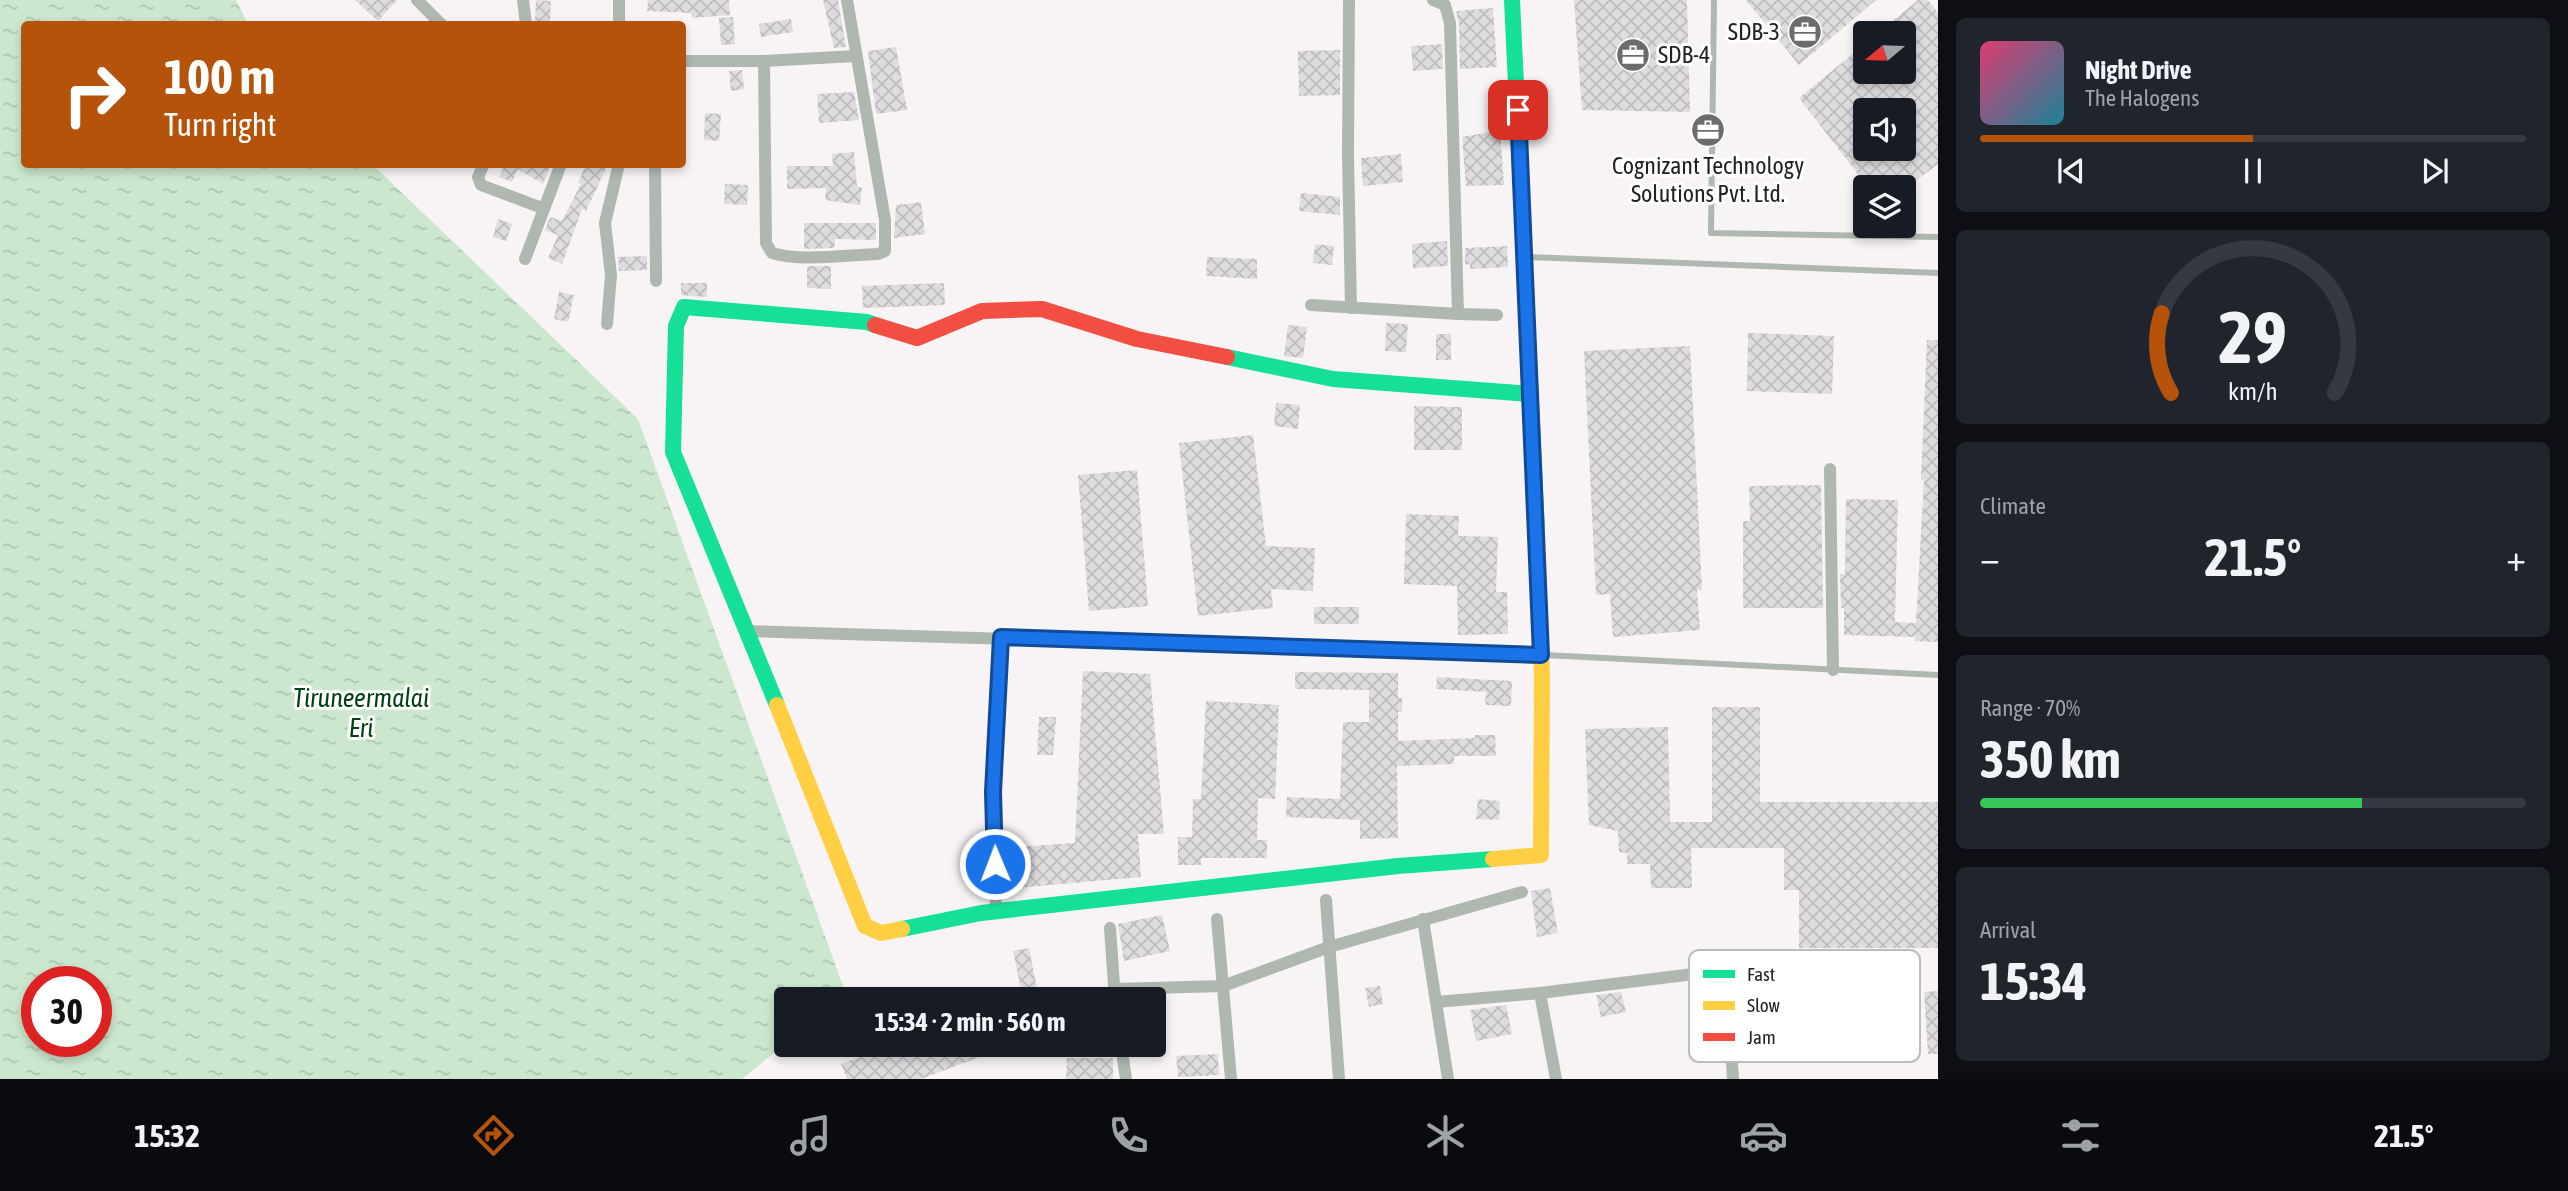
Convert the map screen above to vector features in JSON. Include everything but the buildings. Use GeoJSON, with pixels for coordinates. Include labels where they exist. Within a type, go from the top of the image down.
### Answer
{"type":"FeatureCollection","features":[{"type":"Feature","properties":{"kind":"street"},"geometry":{"type":"LineString","coordinates":[[417,0],[437,21]]}},
{"type":"Feature","properties":{"kind":"street"},"geometry":{"type":"LineString","coordinates":[[523,0],[526,21]]}},
{"type":"Feature","properties":{"kind":"street"},"geometry":{"type":"LineString","coordinates":[[619,0],[619,21]]}},
{"type":"Feature","properties":{"kind":"street"},"geometry":{"type":"LineString","coordinates":[[764,61],[766,243],[772,253],[781,256],[878,254],[885,251],[885,220],[847,0]]}},
{"type":"Feature","properties":{"kind":"street"},"geometry":{"type":"LineString","coordinates":[[1349,0],[1351,308]]}},
{"type":"Feature","properties":{"kind":"street"},"geometry":{"type":"LineString","coordinates":[[1433,0],[1445,5],[1450,23],[1458,314]]}},
{"type":"Feature","properties":{"kind":"street"},"geometry":{"type":"LineString","coordinates":[[1512,0],[1526,257],[1541,655],[1541,855],[1398,866],[996,912],[881,933],[866,926],[673,452],[676,326],[684,307],[867,322],[917,338],[982,311],[1042,309],[1137,339],[1333,379],[1531,394]]}},
{"type":"Feature","properties":{"kind":"street"},"geometry":{"type":"LineString","coordinates":[[686,61],[764,61],[856,56]]}},
{"type":"Feature","properties":{"kind":"street"},"geometry":{"type":"LineString","coordinates":[[482,168],[478,177],[481,185],[542,208]]}},
{"type":"Feature","properties":{"kind":"street"},"geometry":{"type":"LineString","coordinates":[[525,259],[559,168]]}},
{"type":"Feature","properties":{"kind":"street"},"geometry":{"type":"LineString","coordinates":[[607,324],[611,275],[605,223],[618,168]]}},
{"type":"Feature","properties":{"kind":"street"},"geometry":{"type":"LineString","coordinates":[[655,168],[656,281]]}},
{"type":"Feature","properties":{"kind":"street"},"geometry":{"type":"LineString","coordinates":[[1311,305],[1497,315]]}},
{"type":"Feature","properties":{"kind":"street"},"geometry":{"type":"LineString","coordinates":[[1830,469],[1833,670]]}},
{"type":"Feature","properties":{"kind":"street"},"geometry":{"type":"LineString","coordinates":[[747,631],[1541,655]]}},
{"type":"Feature","properties":{"kind":"street"},"geometry":{"type":"LineString","coordinates":[[996,912],[993,792],[1001,637]]}},
{"type":"Feature","properties":{"kind":"street"},"geometry":{"type":"LineString","coordinates":[[1166,990],[1223,985],[1329,947],[1522,892]]}},
{"type":"Feature","properties":{"kind":"street"},"geometry":{"type":"LineString","coordinates":[[1326,900],[1339,1079]]}},
{"type":"Feature","properties":{"kind":"street"},"geometry":{"type":"LineString","coordinates":[[1217,919],[1231,1079]]}},
{"type":"Feature","properties":{"kind":"street"},"geometry":{"type":"LineString","coordinates":[[1423,919],[1448,1079]]}},
{"type":"Feature","properties":{"kind":"street"},"geometry":{"type":"LineString","coordinates":[[1110,928],[1114,987]]}},
{"type":"Feature","properties":{"kind":"street"},"geometry":{"type":"LineString","coordinates":[[1436,1002],[1540,993],[1689,975]]}},
{"type":"Feature","properties":{"kind":"street"},"geometry":{"type":"LineString","coordinates":[[1540,993],[1556,1079]]}},
{"type":"Feature","properties":{"kind":"street"},"geometry":{"type":"LineString","coordinates":[[1123,1057],[1126,1079]]}},
{"type":"Feature","properties":{"kind":"lane"},"geometry":{"type":"LineString","coordinates":[[1714,0],[1711,233],[1938,237]]}},
{"type":"Feature","properties":{"kind":"lane"},"geometry":{"type":"LineString","coordinates":[[1526,257],[1938,273]]}},
{"type":"Feature","properties":{"kind":"lane"},"geometry":{"type":"LineString","coordinates":[[1541,655],[1938,675]]}},
{"type":"Feature","properties":{"kind":"water","name":"Tiruneermalai Eri"},"geometry":{"type":"Polygon","coordinates":[[[0,0],[236,0],[246,21],[21,21],[21,168],[376,168],[638,419],[843,987],[774,987],[774,1053],[742,1079],[0,1079],[0,0]]]}},
{"type":"Feature","properties":{"kind":"traffic: fast"},"geometry":{"type":"LineString","coordinates":[[1512,0],[1537,530]]}},
{"type":"Feature","properties":{"kind":"traffic: fast"},"geometry":{"type":"LineString","coordinates":[[777,705],[673,452],[676,326],[684,307],[867,322],[875,325]]}},
{"type":"Feature","properties":{"kind":"traffic: fast"},"geometry":{"type":"LineString","coordinates":[[1227,357],[1333,379],[1531,394]]}},
{"type":"Feature","properties":{"kind":"traffic: fast"},"geometry":{"type":"LineString","coordinates":[[902,929],[981,913],[1398,866],[1493,859]]}},
{"type":"Feature","properties":{"kind":"traffic: slow"},"geometry":{"type":"LineString","coordinates":[[1493,859],[1541,855],[1542,678],[1537,530]]}},
{"type":"Feature","properties":{"kind":"traffic: slow"},"geometry":{"type":"LineString","coordinates":[[777,705],[865,926],[881,933],[902,929]]}},
{"type":"Feature","properties":{"kind":"traffic: jam"},"geometry":{"type":"LineString","coordinates":[[875,325],[917,338],[982,311],[1042,309],[1137,339],[1227,357]]}},
{"type":"Feature","properties":{"kind":"place","name":"SDB-3"},"geometry":{"type":"Point","coordinates":[1805,32]}},
{"type":"Feature","properties":{"kind":"place","name":"SDB-4"},"geometry":{"type":"Point","coordinates":[1633,55]}},
{"type":"Feature","properties":{"kind":"place","name":"Cognizant Technology Solutions Pvt. Ltd."},"geometry":{"type":"Point","coordinates":[1708,130]}},
{"type":"Feature","properties":{"kind":"route"},"geometry":{"type":"LineString","coordinates":[[995,864],[993,792],[1001,637],[1541,655],[1518,110]]}}]}
